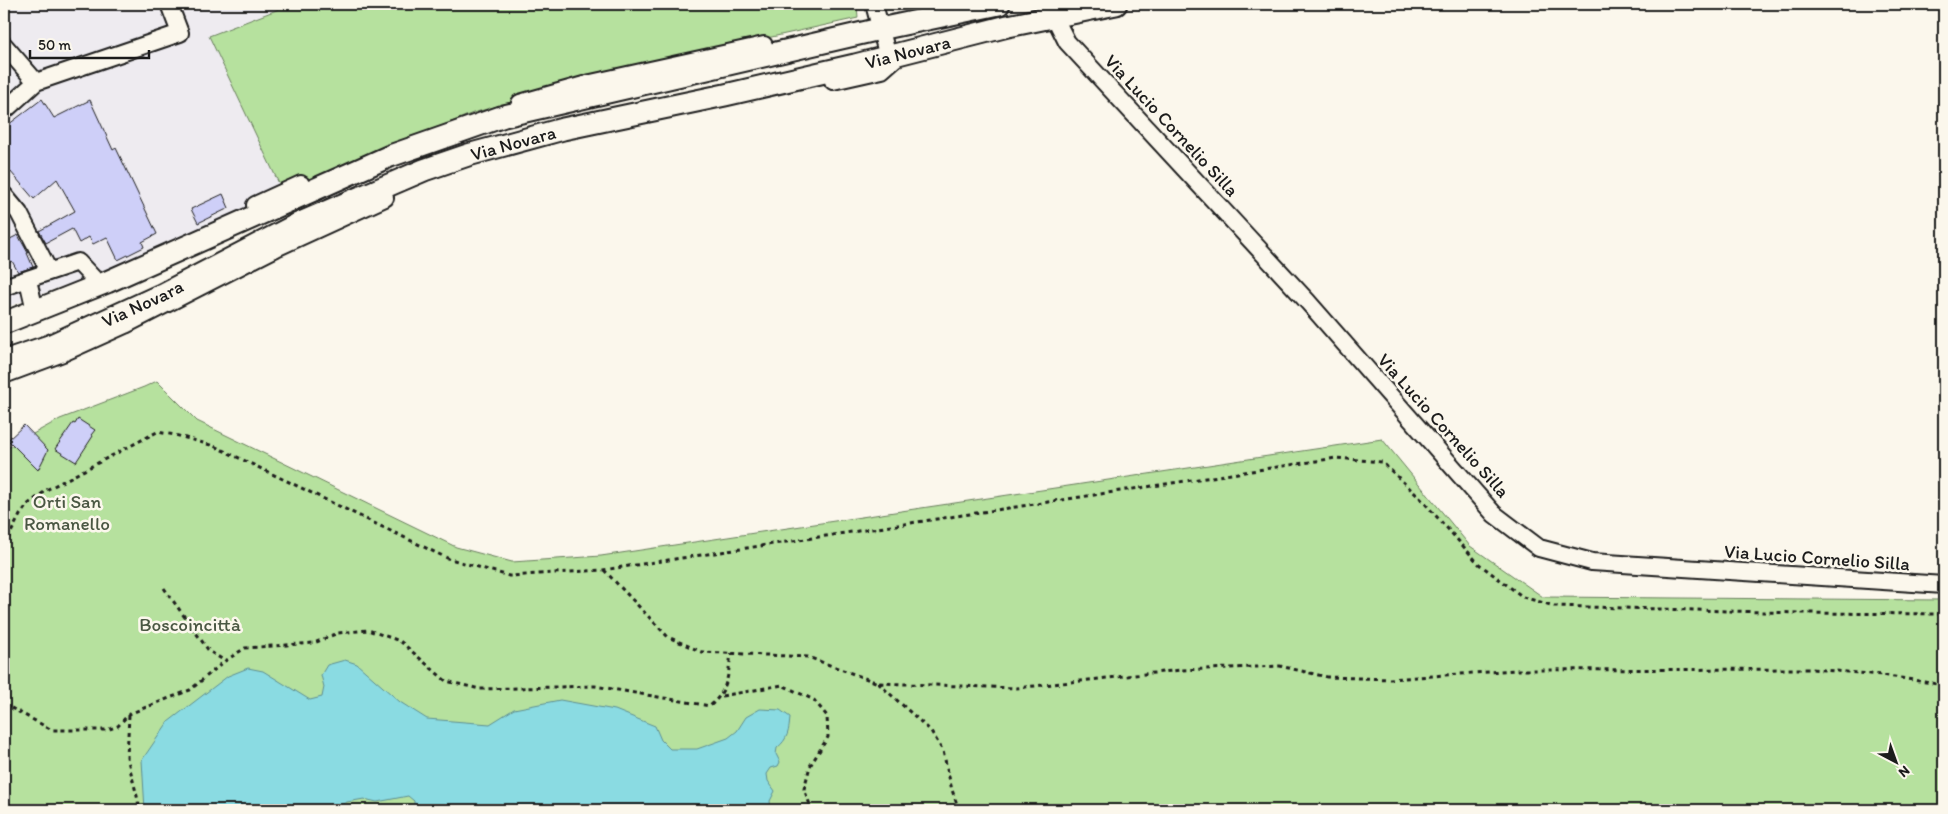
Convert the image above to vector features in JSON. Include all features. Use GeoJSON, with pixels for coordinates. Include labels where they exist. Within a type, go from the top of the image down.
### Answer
{"type":"FeatureCollection","features":[{"type":"Feature","properties":{"kind":"main road","name":"Via Novara"},"geometry":{"type":"LineString","coordinates":[[14,312],[88,285],[390,156],[488,121],[877,29],[999,4]]}},
{"type":"Feature","properties":{"kind":"main road","name":"Via Novara"},"geometry":{"type":"LineString","coordinates":[[4,361],[49,346],[163,294],[296,226],[424,170],[450,161],[525,138],[725,95],[894,55],[1008,26],[1050,11],[1116,4]]}},
{"type":"Feature","properties":{"kind":"street"},"geometry":{"type":"LineString","coordinates":[[4,110],[36,82],[180,33],[169,4]]}},
{"type":"Feature","properties":{"kind":"street"},"geometry":{"type":"LineString","coordinates":[[4,375],[63,353],[125,325],[276,248],[412,185],[491,158],[584,132],[882,70],[894,55],[877,29],[874,4]]}},
{"type":"Feature","properties":{"kind":"street","name":"Via Lucio Cornelio Silla"},"geometry":{"type":"LineString","coordinates":[[1050,11],[1067,42],[1308,302],[1494,514],[1539,548],[1592,562],[1944,585]]}},
{"type":"Feature","properties":{"kind":"street"},"geometry":{"type":"LineString","coordinates":[[4,45],[36,82]]}},
{"type":"Feature","properties":{"kind":"street"},"geometry":{"type":"LineString","coordinates":[[4,195],[19,213],[49,271]]}},
{"type":"Feature","properties":{"kind":"street"},"geometry":{"type":"LineString","coordinates":[[4,287],[78,262],[88,285]]}},
{"type":"Feature","properties":{"kind":"street"},"geometry":{"type":"LineString","coordinates":[[14,312],[28,280]]}},
{"type":"Feature","properties":{"kind":"path"},"geometry":{"type":"LineString","coordinates":[[4,546],[27,505],[48,490],[157,432],[214,446],[447,558],[509,576],[604,570],[1336,458],[1382,462],[1421,499],[1479,564],[1523,597],[1554,606],[1799,613],[1944,614]]}},
{"type":"Feature","properties":{"kind":"path"},"geometry":{"type":"LineString","coordinates":[[604,570],[668,637],[702,652],[808,657],[878,683],[1016,688],[1181,670],[1280,666],[1327,677],[1390,679],[1516,670],[1812,669],[1882,675],[1944,685]]}},
{"type":"Feature","properties":{"kind":"path"},"geometry":{"type":"LineString","coordinates":[[164,588],[209,651],[225,661]]}},
{"type":"Feature","properties":{"kind":"path"},"geometry":{"type":"LineString","coordinates":[[4,704],[52,730],[107,730],[118,726],[129,714],[190,690],[225,661],[245,648],[314,643],[338,633],[368,630],[400,640],[446,681],[480,689],[595,686],[710,706],[721,696],[727,682],[731,653]]}},
{"type":"Feature","properties":{"kind":"path"},"geometry":{"type":"LineString","coordinates":[[878,683],[931,731],[943,751],[952,790],[959,810]]}},
{"type":"Feature","properties":{"kind":"path"},"geometry":{"type":"LineString","coordinates":[[721,696],[782,685],[814,700],[827,716],[828,737],[810,766],[804,789],[812,810]]}},
{"type":"Feature","properties":{"kind":"path"},"geometry":{"type":"LineString","coordinates":[[129,714],[127,757],[139,810]]}},
{"type":"Feature","properties":{"kind":"shaded area"},"geometry":{"type":"Polygon","coordinates":[[[4,4],[292,4],[209,36],[283,192],[96,274],[4,308],[4,4]]]}},
{"type":"Feature","properties":{"kind":"green space"},"geometry":{"type":"Polygon","coordinates":[[[292,4],[857,4],[858,18],[626,69],[473,113],[283,192],[209,36],[292,4]]]}},
{"type":"Feature","properties":{"kind":"green space","name":"Boscoincittà"},"geometry":{"type":"Polygon","coordinates":[[[157,381],[197,421],[456,547],[512,562],[601,556],[1382,439],[1470,546],[1543,597],[1944,600],[1944,810],[4,810],[4,450],[60,419],[157,381]]]}},
{"type":"Feature","properties":{"kind":"water"},"geometry":{"type":"Polygon","coordinates":[[[345,660],[357,664],[400,702],[427,719],[490,724],[514,709],[560,700],[615,710],[655,726],[661,740],[670,749],[697,749],[728,738],[737,731],[746,717],[760,709],[780,710],[790,717],[790,722],[786,738],[777,748],[776,754],[780,762],[778,766],[771,768],[767,774],[768,781],[775,791],[770,801],[771,810],[575,810],[567,806],[558,810],[414,810],[414,801],[408,796],[377,802],[364,799],[347,802],[330,810],[145,810],[142,760],[168,722],[228,676],[248,668],[263,671],[310,700],[322,697],[324,687],[321,675],[327,665],[345,660]]]}},
{"type":"Feature","properties":{"kind":"building"},"geometry":{"type":"Polygon","coordinates":[[[42,99],[54,118],[90,100],[113,150],[116,148],[157,234],[142,242],[144,247],[118,260],[107,237],[93,244],[89,237],[79,243],[72,229],[46,243],[39,231],[75,211],[57,179],[34,199],[4,164],[4,128],[42,99]]]}},
{"type":"Feature","properties":{"kind":"building"},"geometry":{"type":"Polygon","coordinates":[[[223,194],[229,208],[198,223],[191,209],[223,194]]]}},
{"type":"Feature","properties":{"kind":"building"},"geometry":{"type":"Polygon","coordinates":[[[18,235],[33,267],[18,272],[12,261],[4,266],[4,242],[18,235]]]}},
{"type":"Feature","properties":{"kind":"building"},"geometry":{"type":"Polygon","coordinates":[[[78,419],[95,430],[76,462],[55,449],[73,423],[75,424],[78,419]]]}},
{"type":"Feature","properties":{"kind":"building"},"geometry":{"type":"Polygon","coordinates":[[[24,425],[48,450],[38,470],[8,440],[24,425]]]}},
{"type":"Feature","properties":{"kind":"park label","name":"Orti San Romanello"},"geometry":{"type":"Point","coordinates":[67,512]}}]}
